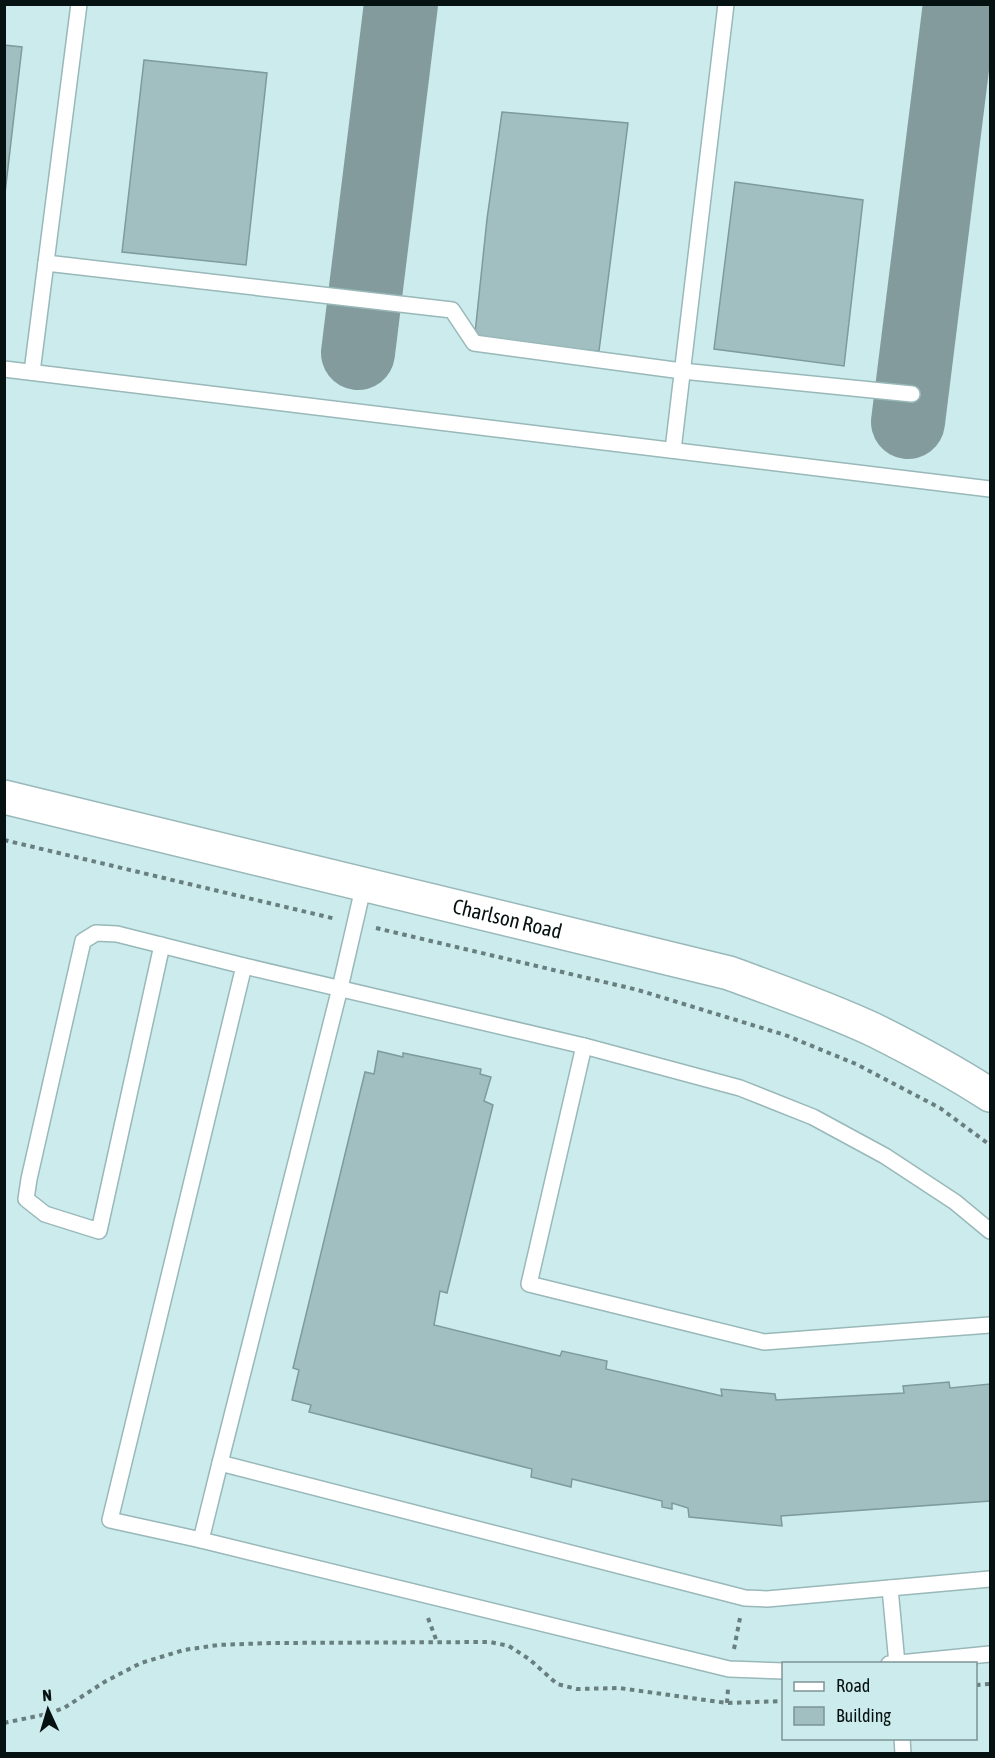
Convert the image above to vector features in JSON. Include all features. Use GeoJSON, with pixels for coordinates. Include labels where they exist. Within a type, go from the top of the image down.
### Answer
{"type":"FeatureCollection","features":[{"type":"Feature","properties":{"kind":"street","name":"Charlson Road"},"geometry":{"type":"LineString","coordinates":[[4,797],[729,974],[814,1004],[873,1030],[949,1069],[990,1095]]}},
{"type":"Feature","properties":{"kind":"lane"},"geometry":{"type":"LineString","coordinates":[[32,372],[79,4]]}},
{"type":"Feature","properties":{"kind":"lane"},"geometry":{"type":"LineString","coordinates":[[673,450],[726,4]]}},
{"type":"Feature","properties":{"kind":"lane"},"geometry":{"type":"LineString","coordinates":[[46,263],[452,310],[474,343],[682,371],[912,394]]}},
{"type":"Feature","properties":{"kind":"lane"},"geometry":{"type":"LineString","coordinates":[[4,369],[990,489]]}},
{"type":"Feature","properties":{"kind":"lane"},"geometry":{"type":"LineString","coordinates":[[201,1540],[364,884]]}},
{"type":"Feature","properties":{"kind":"lane"},"geometry":{"type":"LineString","coordinates":[[162,945],[99,1231],[45,1214],[26,1199],[27,1189],[83,940],[96,933],[107,933],[162,945],[584,1046],[740,1088],[813,1117],[885,1156],[955,1202],[990,1231]]}},
{"type":"Feature","properties":{"kind":"lane"},"geometry":{"type":"LineString","coordinates":[[244,966],[110,1520],[201,1540],[729,1669],[782,1671]]}},
{"type":"Feature","properties":{"kind":"lane"},"geometry":{"type":"LineString","coordinates":[[584,1046],[529,1284],[764,1342],[990,1325]]}},
{"type":"Feature","properties":{"kind":"lane"},"geometry":{"type":"LineString","coordinates":[[220,1463],[745,1598],[767,1599],[990,1579]]}},
{"type":"Feature","properties":{"kind":"lane"},"geometry":{"type":"LineString","coordinates":[[890,1588],[897,1662]]}},
{"type":"Feature","properties":{"kind":"lane"},"geometry":{"type":"LineString","coordinates":[[907,1662],[990,1654]]}},
{"type":"Feature","properties":{"kind":"path"},"geometry":{"type":"LineString","coordinates":[[4,840],[638,990],[785,1035],[856,1064],[940,1108],[990,1145]]}},
{"type":"Feature","properties":{"kind":"path"},"geometry":{"type":"LineString","coordinates":[[4,1723],[64,1708],[106,1681],[141,1663],[184,1650],[218,1645],[271,1643],[490,1642],[509,1646],[529,1659],[557,1684],[577,1689],[619,1688],[727,1703],[782,1701]]}},
{"type":"Feature","properties":{"kind":"building"},"geometry":{"type":"Polygon","coordinates":[[[4,45],[22,47],[4,202],[4,45]]]}},
{"type":"Feature","properties":{"kind":"building"},"geometry":{"type":"Polygon","coordinates":[[[144,60],[267,73],[246,265],[122,252],[144,60]]]}},
{"type":"Feature","properties":{"kind":"building"},"geometry":{"type":"Polygon","coordinates":[[[502,112],[628,123],[599,351],[474,343],[487,219],[502,112]]]}},
{"type":"Feature","properties":{"kind":"building"},"geometry":{"type":"Polygon","coordinates":[[[735,182],[863,200],[844,366],[714,349],[735,182]]]}},
{"type":"Feature","properties":{"kind":"building"},"geometry":{"type":"Polygon","coordinates":[[[378,1051],[403,1057],[403,1053],[481,1069],[480,1074],[491,1077],[484,1101],[493,1105],[447,1293],[440,1291],[434,1325],[560,1356],[562,1351],[607,1361],[606,1369],[722,1396],[721,1389],[775,1394],[776,1400],[904,1393],[903,1386],[949,1382],[950,1388],[990,1384],[990,1501],[781,1516],[782,1526],[689,1517],[688,1508],[672,1503],[672,1509],[662,1507],[662,1501],[572,1479],[571,1487],[531,1477],[532,1469],[309,1412],[311,1405],[292,1400],[299,1370],[293,1368],[365,1072],[374,1074],[378,1051]]]}},
{"type":"Feature","properties":{"kind":"taxiway"},"geometry":{"type":"LineString","coordinates":[[358,353],[401,4]]}},
{"type":"Feature","properties":{"kind":"taxiway"},"geometry":{"type":"LineString","coordinates":[[908,422],[960,4]]}}]}
